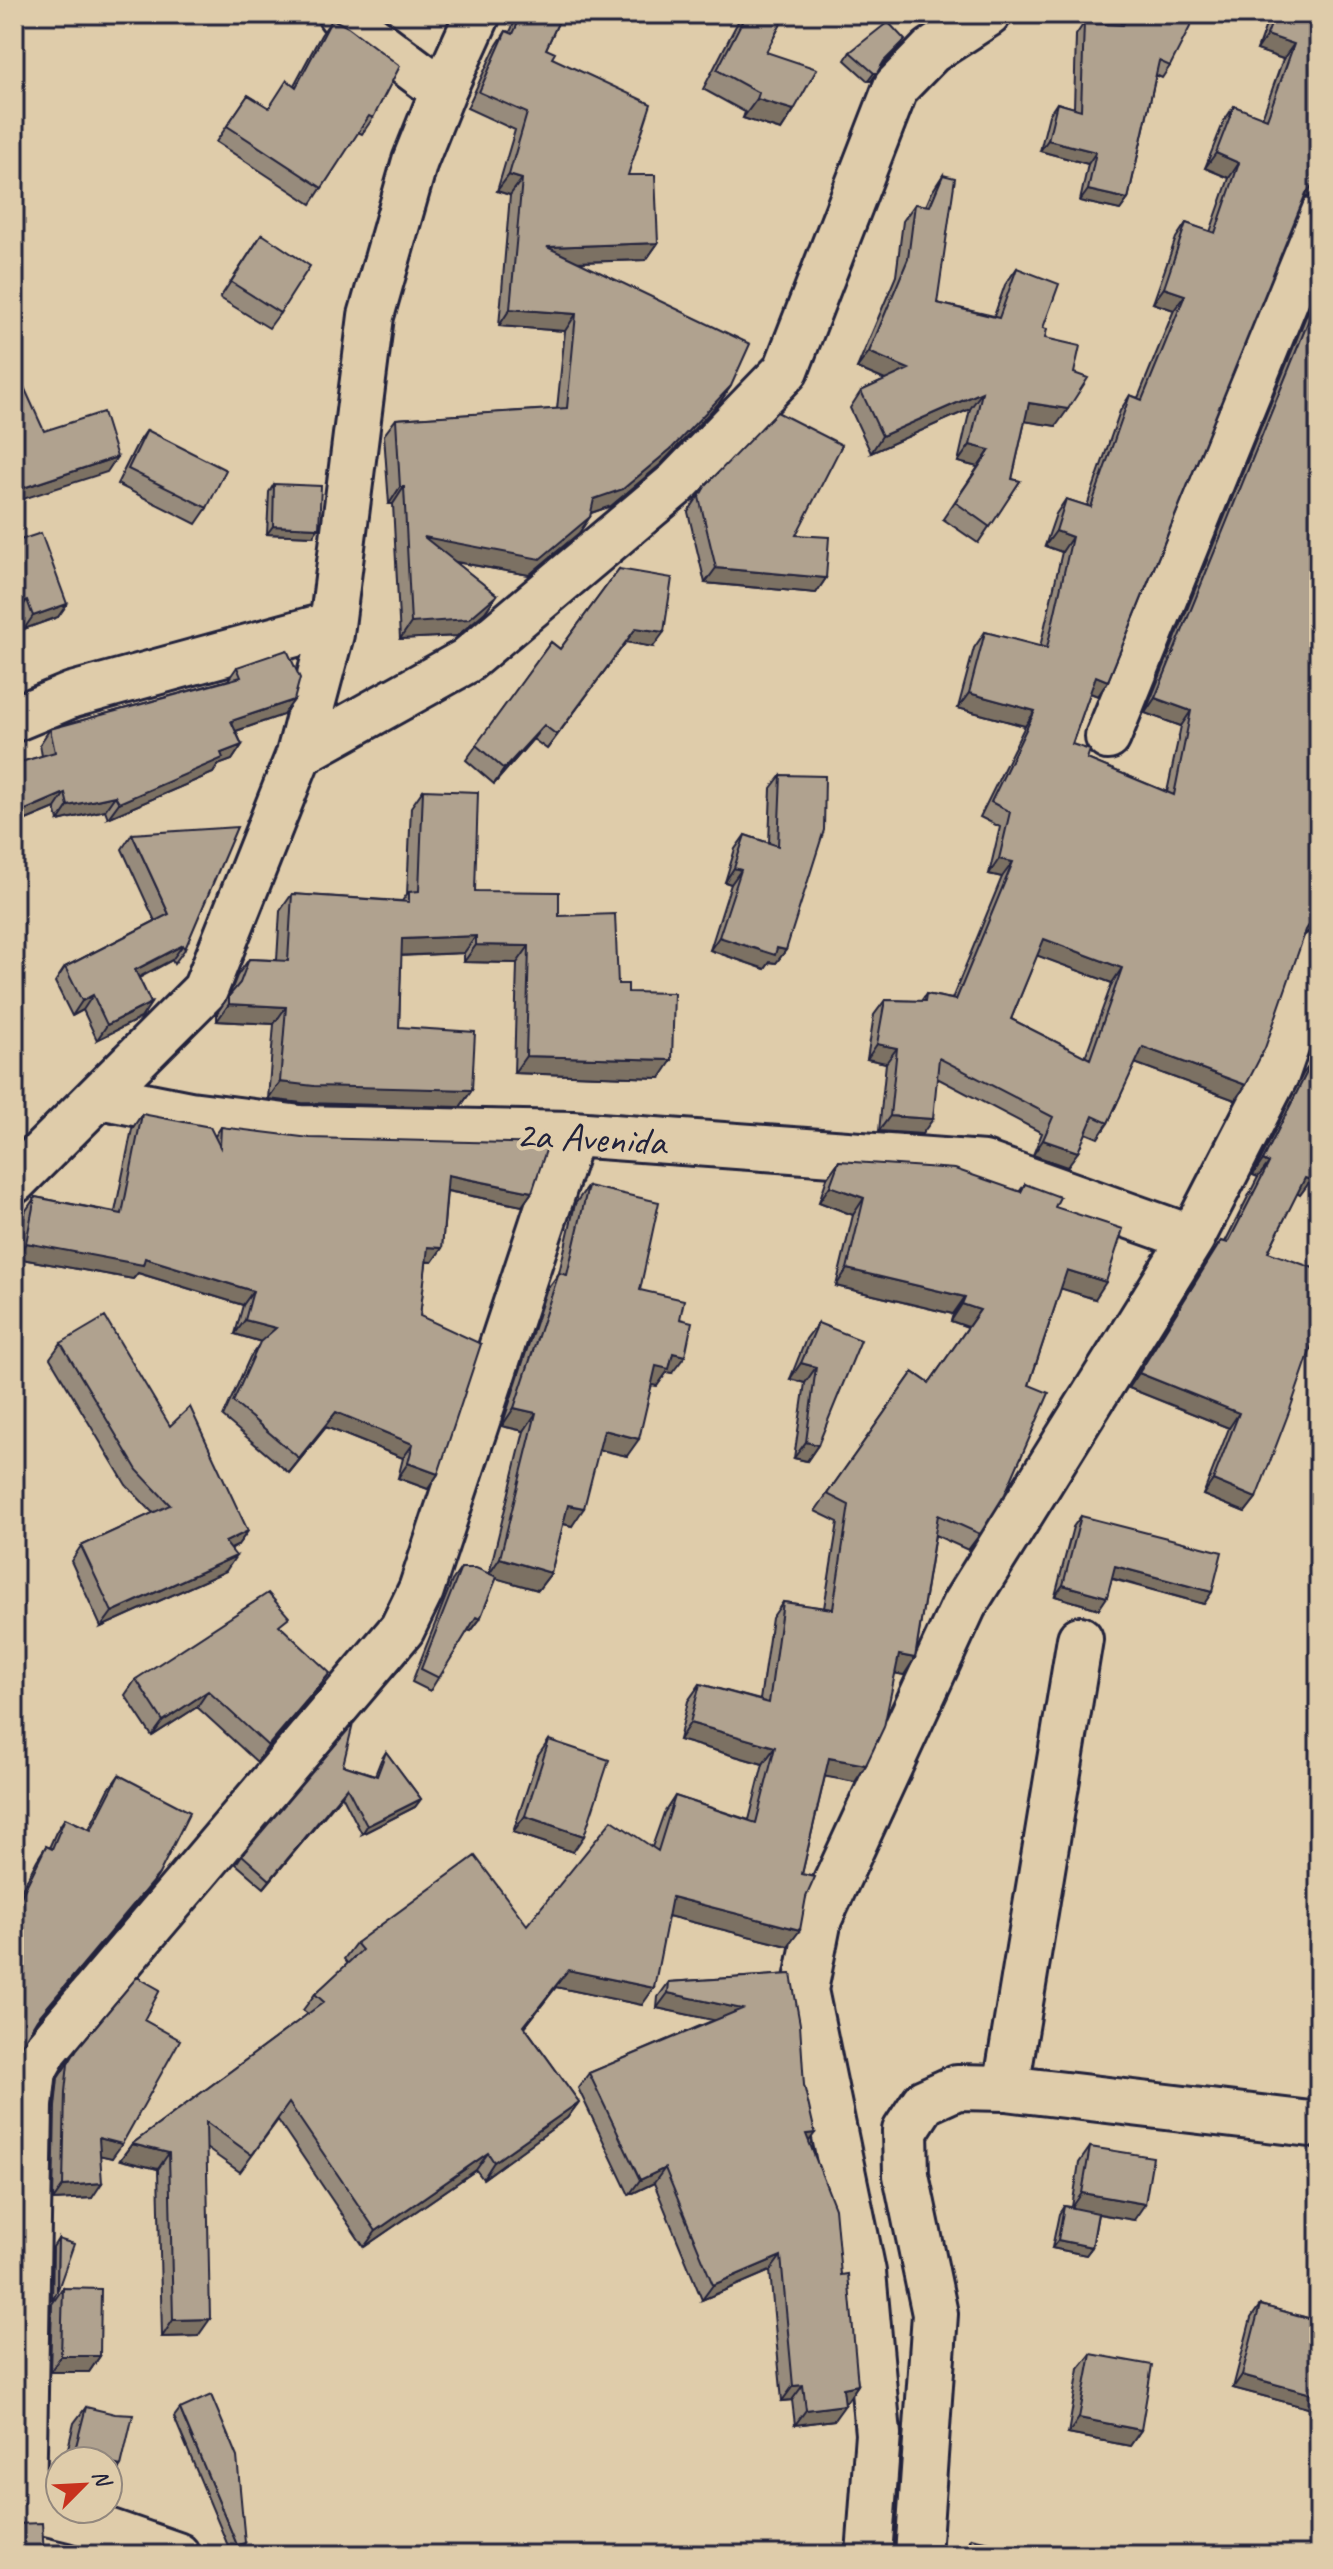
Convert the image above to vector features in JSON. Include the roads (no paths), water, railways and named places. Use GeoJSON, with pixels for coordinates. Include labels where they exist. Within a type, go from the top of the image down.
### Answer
{"type":"FeatureCollection","features":[{"type":"Feature","properties":{"kind":"street"},"geometry":{"type":"LineString","coordinates":[[340,14],[443,91]]}},
{"type":"Feature","properties":{"kind":"street"},"geometry":{"type":"LineString","coordinates":[[14,1181],[205,990],[299,754],[332,624],[371,316],[415,161],[478,14]]}},
{"type":"Feature","properties":{"kind":"street"},"geometry":{"type":"LineString","coordinates":[[299,754],[466,661],[677,483],[786,370],[896,87],[931,51],[988,14]]}},
{"type":"Feature","properties":{"kind":"street"},"geometry":{"type":"LineString","coordinates":[[1108,737],[1319,218]]}},
{"type":"Feature","properties":{"kind":"street"},"geometry":{"type":"LineString","coordinates":[[14,719],[72,695],[332,624]]}},
{"type":"Feature","properties":{"kind":"street"},"geometry":{"type":"LineString","coordinates":[[869,2555],[878,2434],[863,2272],[805,1990],[819,1919],[964,1605],[1192,1238],[1277,1073],[1319,953]]}},
{"type":"Feature","properties":{"kind":"street","name":"2a Avenida"},"geometry":{"type":"LineString","coordinates":[[99,1096],[190,1114],[300,1128],[572,1134],[984,1164],[1192,1238]]}},
{"type":"Feature","properties":{"kind":"street"},"geometry":{"type":"LineString","coordinates":[[177,2555],[76,2520],[19,2506],[34,2070],[46,2049],[402,1629],[421,1590],[572,1134]]}},
{"type":"Feature","properties":{"kind":"street"},"geometry":{"type":"LineString","coordinates":[[1006,2088],[1080,1639]]}},
{"type":"Feature","properties":{"kind":"street"},"geometry":{"type":"LineString","coordinates":[[918,2555],[935,2314],[906,2175],[905,2131],[924,2102],[957,2087],[1006,2088],[1319,2125]]}}]}
